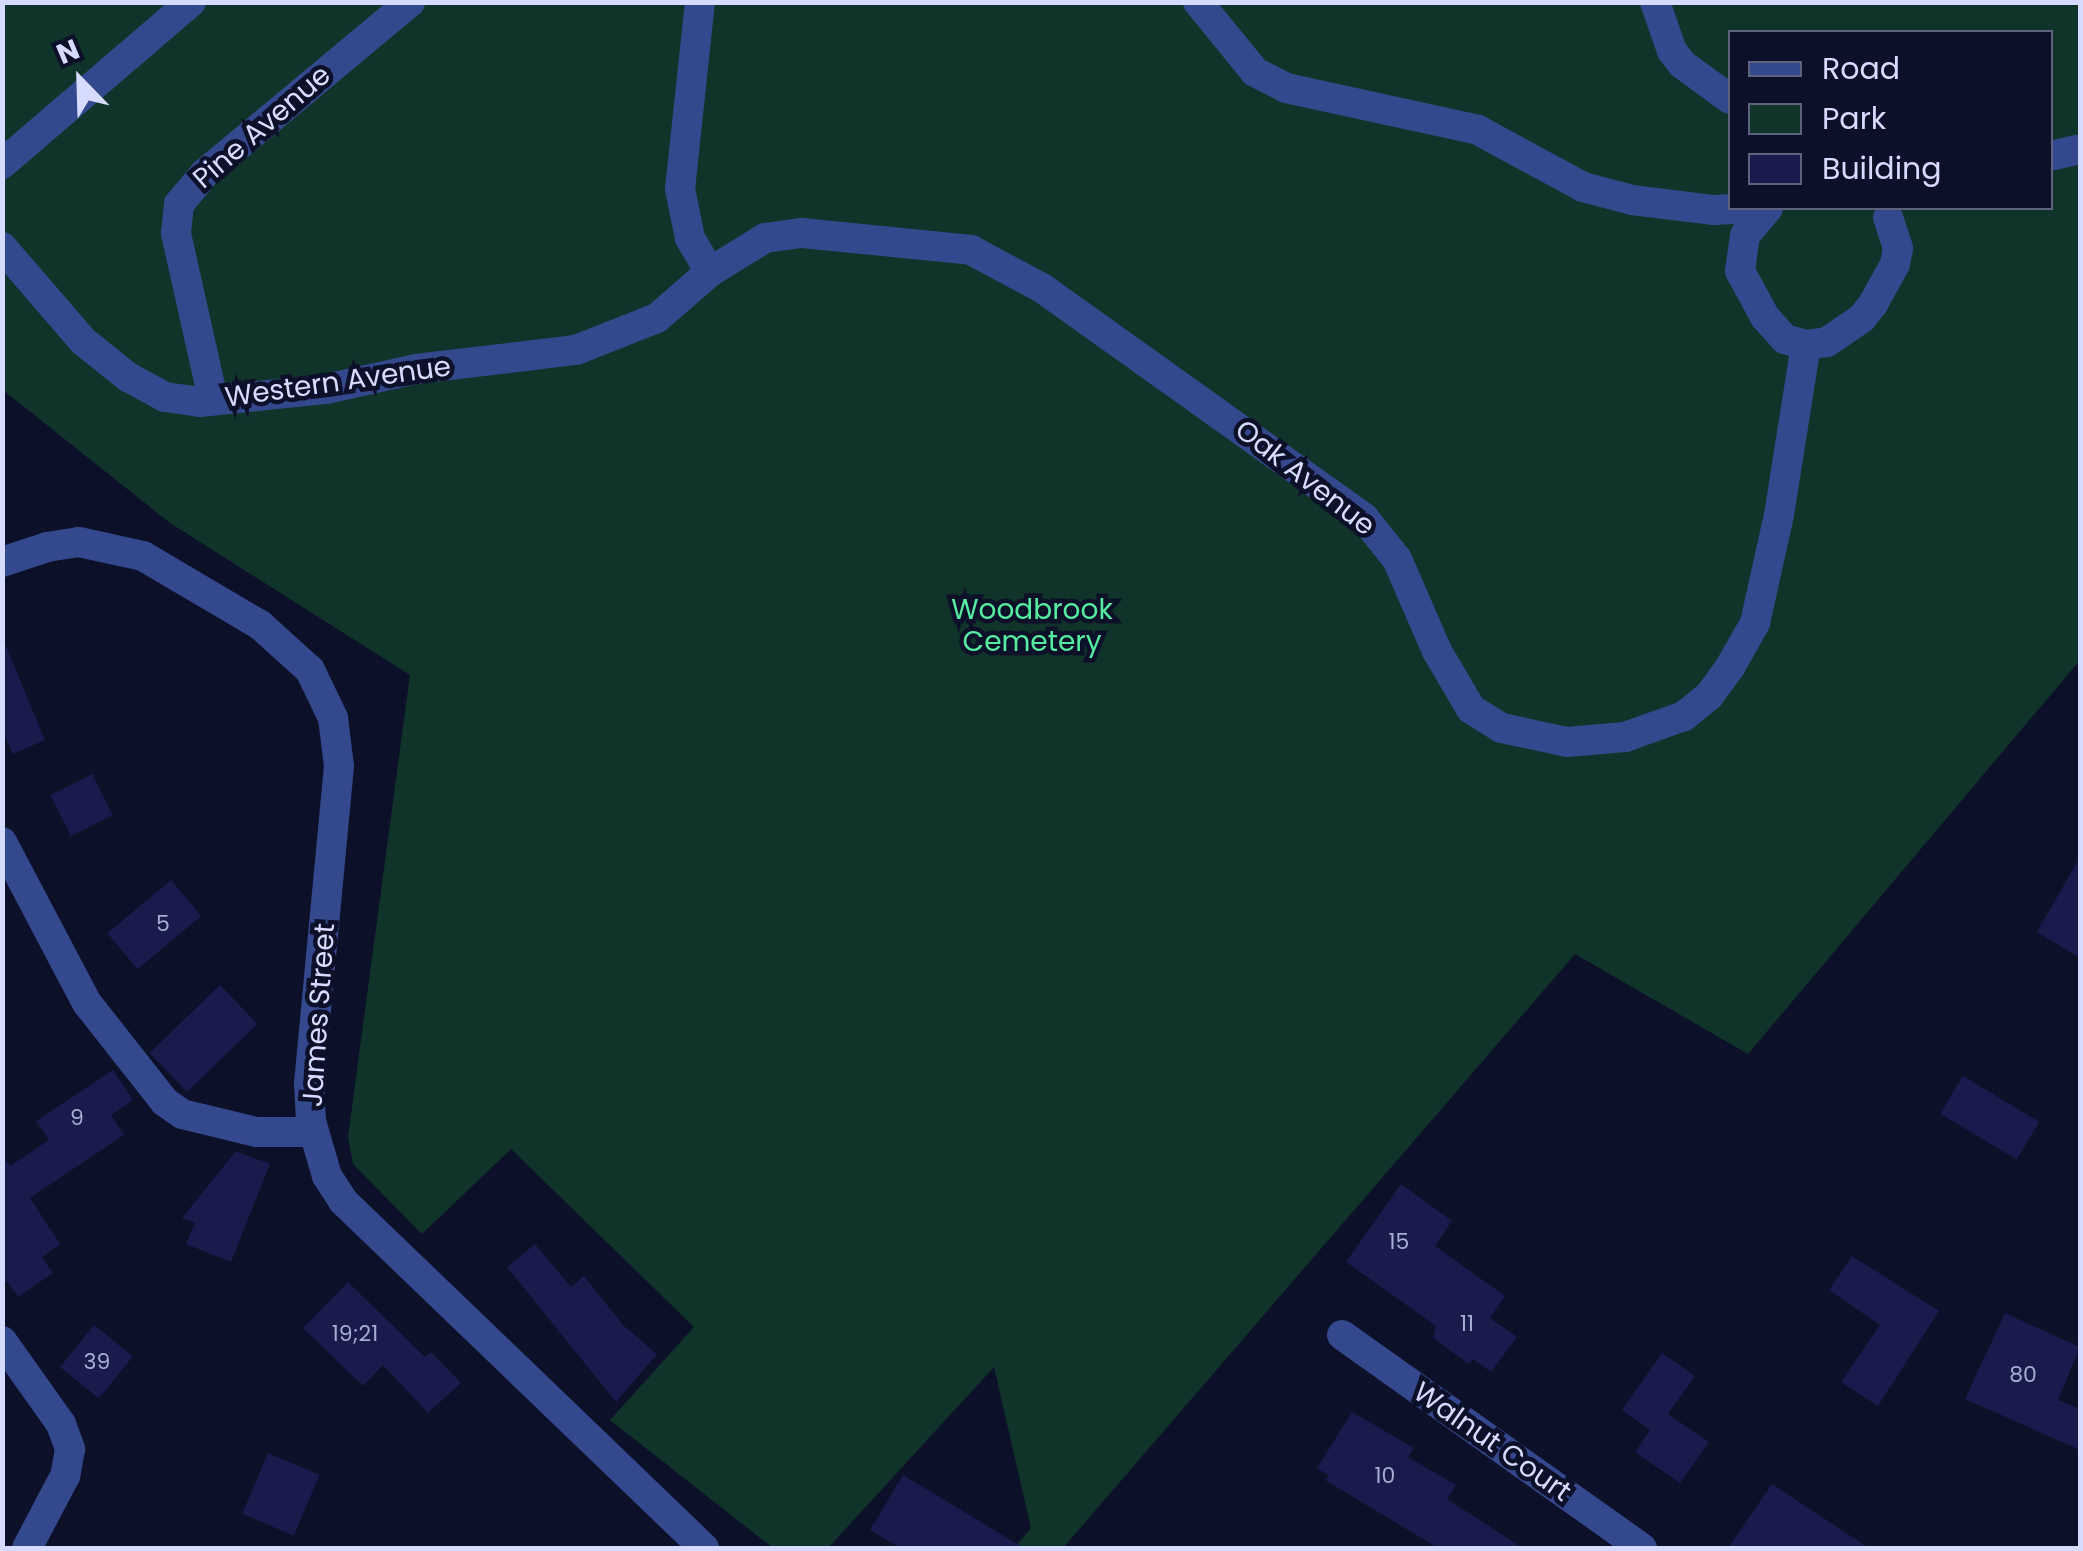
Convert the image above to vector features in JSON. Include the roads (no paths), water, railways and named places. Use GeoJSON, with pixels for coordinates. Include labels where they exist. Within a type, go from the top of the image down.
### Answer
{"type":"FeatureCollection","features":[{"type":"Feature","properties":{"kind":"street"},"geometry":{"type":"LineString","coordinates":[[2,164],[191,2]]}},
{"type":"Feature","properties":{"kind":"street","name":"Pine Avenue"},"geometry":{"type":"LineString","coordinates":[[213,400],[176,233],[179,204],[205,173],[410,2]]}},
{"type":"Feature","properties":{"kind":"street"},"geometry":{"type":"LineString","coordinates":[[700,2],[680,189],[690,238],[710,272]]}},
{"type":"Feature","properties":{"kind":"street"},"geometry":{"type":"LineString","coordinates":[[1198,2],[1254,72],[1286,88],[1478,130],[1583,187],[1632,200],[1728,209]]}},
{"type":"Feature","properties":{"kind":"street"},"geometry":{"type":"LineString","coordinates":[[1655,2],[1672,51],[1682,64],[1728,98]]}},
{"type":"Feature","properties":{"kind":"street"},"geometry":{"type":"LineString","coordinates":[[2053,155],[2080,149]]}},
{"type":"Feature","properties":{"kind":"street"},"geometry":{"type":"LineString","coordinates":[[1766,210],[1745,235],[1740,271],[1765,318],[1785,339],[1806,345],[1838,336],[1873,304],[1896,264],[1894,211]]}},
{"type":"Feature","properties":{"kind":"street","name":"Oak Avenue"},"geometry":{"type":"LineString","coordinates":[[710,272],[765,238],[802,233],[971,250],[1042,288],[1364,518],[1397,559],[1436,651],[1471,709],[1502,728],[1567,742],[1625,737],[1684,716],[1709,696],[1730,666],[1755,623],[1779,515],[1806,345]]}},
{"type":"Feature","properties":{"kind":"street","name":"Western Avenue"},"geometry":{"type":"LineString","coordinates":[[2,247],[82,341],[128,377],[165,397],[213,400],[326,389],[416,368],[576,350],[657,318],[710,272]]}},
{"type":"Feature","properties":{"kind":"street","name":"James Street"},"geometry":{"type":"LineString","coordinates":[[2,562],[65,544],[113,546],[178,574],[292,650],[310,670],[328,704],[337,740],[339,796],[309,1083],[313,1132],[323,1166],[343,1202],[704,1548]]}},
{"type":"Feature","properties":{"kind":"street"},"geometry":{"type":"LineString","coordinates":[[2,842],[87,1004],[165,1102],[182,1114],[256,1132],[313,1132]]}},
{"type":"Feature","properties":{"kind":"street","name":"Walnut Court"},"geometry":{"type":"LineString","coordinates":[[1342,1335],[1642,1548]]}},
{"type":"Feature","properties":{"kind":"street"},"geometry":{"type":"LineString","coordinates":[[2,1341],[61,1424],[70,1450],[64,1476],[27,1548]]}},
{"type":"Feature","properties":{"kind":"park label","name":"Woodbrook Cemetery"},"geometry":{"type":"Point","coordinates":[1032,626]}}]}
